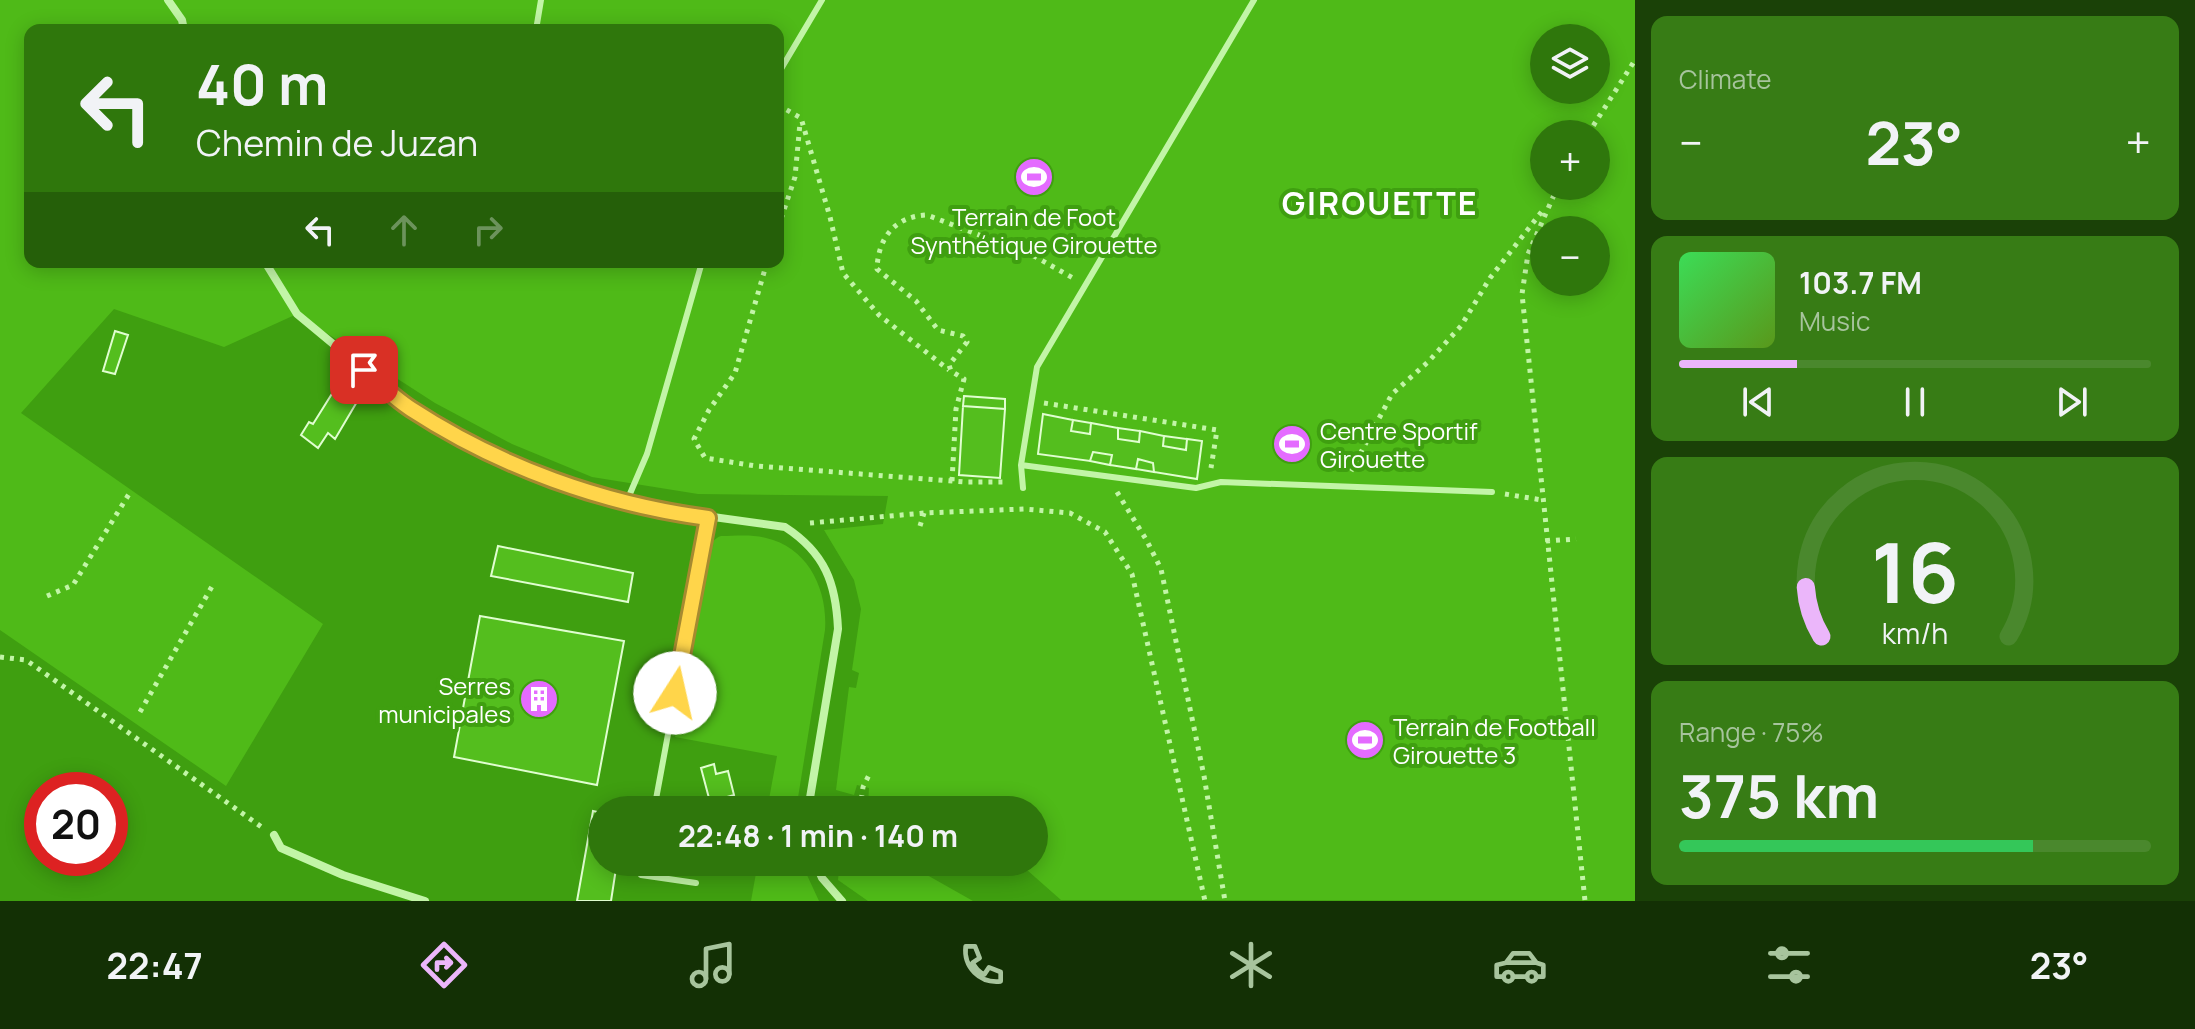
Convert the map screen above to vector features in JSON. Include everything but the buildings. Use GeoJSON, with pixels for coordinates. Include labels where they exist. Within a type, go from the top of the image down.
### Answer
{"type":"FeatureCollection","features":[{"type":"Feature","properties":{"kind":"street"},"geometry":{"type":"LineString","coordinates":[[168,0],[183,24]]}},
{"type":"Feature","properties":{"kind":"street"},"geometry":{"type":"LineString","coordinates":[[269,268],[297,314],[409,407],[521,468],[626,503],[708,518],[785,527],[802,539],[818,555],[837,600],[838,629],[810,796]]}},
{"type":"Feature","properties":{"kind":"street"},"geometry":{"type":"LineString","coordinates":[[274,835],[281,848],[330,870],[425,901]]}},
{"type":"Feature","properties":{"kind":"street"},"geometry":{"type":"LineString","coordinates":[[821,876],[842,901]]}},
{"type":"Feature","properties":{"kind":"lane"},"geometry":{"type":"LineString","coordinates":[[537,24],[541,0]]}},
{"type":"Feature","properties":{"kind":"lane"},"geometry":{"type":"LineString","coordinates":[[784,64],[822,0]]}},
{"type":"Feature","properties":{"kind":"lane"},"geometry":{"type":"LineString","coordinates":[[1023,485],[1021,465],[1037,367],[1254,0]]}},
{"type":"Feature","properties":{"kind":"lane"},"geometry":{"type":"LineString","coordinates":[[626,503],[647,454],[700,268]]}},
{"type":"Feature","properties":{"kind":"lane"},"geometry":{"type":"LineString","coordinates":[[1021,465],[1196,488],[1221,482],[1492,492]]}},
{"type":"Feature","properties":{"kind":"lane"},"geometry":{"type":"LineString","coordinates":[[657,796],[708,518]]}},
{"type":"Feature","properties":{"kind":"lane"},"geometry":{"type":"LineString","coordinates":[[648,876],[696,883]]}},
{"type":"Feature","properties":{"kind":"path"},"geometry":{"type":"LineString","coordinates":[[1597,120],[1635,60]]}},
{"type":"Feature","properties":{"kind":"path"},"geometry":{"type":"LineString","coordinates":[[784,108],[801,118],[843,273],[879,315],[964,379],[956,409],[952,481]]}},
{"type":"Feature","properties":{"kind":"path"},"geometry":{"type":"LineString","coordinates":[[784,210],[795,177],[801,118]]}},
{"type":"Feature","properties":{"kind":"path"},"geometry":{"type":"LineString","coordinates":[[1344,485],[1392,394],[1428,362],[1461,326],[1490,278],[1550,200]]}},
{"type":"Feature","properties":{"kind":"path"},"geometry":{"type":"LineString","coordinates":[[1548,203],[1528,254],[1522,294],[1585,901]]}},
{"type":"Feature","properties":{"kind":"path"},"geometry":{"type":"LineString","coordinates":[[951,371],[949,365],[967,342],[963,336],[938,330],[916,301],[877,269],[878,252],[888,232],[901,220],[913,215],[927,215],[1034,256],[1085,284]]}},
{"type":"Feature","properties":{"kind":"path"},"geometry":{"type":"LineString","coordinates":[[765,268],[735,373],[709,410],[694,439],[705,458],[756,466],[1023,485]]}},
{"type":"Feature","properties":{"kind":"path"},"geometry":{"type":"LineString","coordinates":[[1031,401],[1217,430],[1208,485]]}},
{"type":"Feature","properties":{"kind":"path"},"geometry":{"type":"LineString","coordinates":[[1114,477],[1117,493],[1161,569],[1204,776],[1225,901]]}},
{"type":"Feature","properties":{"kind":"path"},"geometry":{"type":"LineString","coordinates":[[1492,492],[1542,500]]}},
{"type":"Feature","properties":{"kind":"path"},"geometry":{"type":"LineString","coordinates":[[47,596],[73,585],[129,494]]}},
{"type":"Feature","properties":{"kind":"path"},"geometry":{"type":"LineString","coordinates":[[1015,510],[1019,520]]}},
{"type":"Feature","properties":{"kind":"path"},"geometry":{"type":"LineString","coordinates":[[785,527],[924,513],[1015,510],[1070,513],[1105,532],[1132,574],[1205,901]]}},
{"type":"Feature","properties":{"kind":"path"},"geometry":{"type":"LineString","coordinates":[[920,526],[924,513]]}},
{"type":"Feature","properties":{"kind":"path"},"geometry":{"type":"LineString","coordinates":[[969,513],[970,524]]}},
{"type":"Feature","properties":{"kind":"path"},"geometry":{"type":"LineString","coordinates":[[1546,541],[1576,539]]}},
{"type":"Feature","properties":{"kind":"path"},"geometry":{"type":"LineString","coordinates":[[140,712],[214,583]]}},
{"type":"Feature","properties":{"kind":"path"},"geometry":{"type":"LineString","coordinates":[[0,657],[26,660],[274,835]]}},
{"type":"Feature","properties":{"kind":"path"},"geometry":{"type":"LineString","coordinates":[[862,796],[869,775]]}},
{"type":"Feature","properties":{"kind":"green space","name":"Centre Sportif Girouette"},"geometry":{"type":"Polygon","coordinates":[[[0,0],[1635,0],[1635,901],[1061,900],[1034,876],[1048,876],[1048,796],[869,796],[869,788],[857,785],[854,795],[836,790],[849,687],[856,688],[859,673],[852,670],[861,609],[854,580],[824,530],[883,524],[888,496],[698,494],[592,477],[512,444],[435,403],[297,314],[224,347],[114,309],[21,413],[323,624],[226,786],[0,630],[0,0]]]}},
{"type":"Feature","properties":{"kind":"green space"},"geometry":{"type":"Polygon","coordinates":[[[749,536],[781,543],[804,561],[819,586],[825,630],[798,796],[770,796],[777,756],[675,737],[705,564],[711,544],[717,538],[749,536]]]}},
{"type":"Feature","properties":{"kind":"green space"},"geometry":{"type":"Polygon","coordinates":[[[755,876],[807,876],[819,901],[751,901],[755,876]]]}},
{"type":"Feature","properties":{"kind":"green space"},"geometry":{"type":"Polygon","coordinates":[[[838,876],[929,876],[973,901],[868,901],[838,880],[838,876]]]}},
{"type":"Feature","properties":{"kind":"place","name":"Terrain de Foot Synthétique Girouette"},"geometry":{"type":"Point","coordinates":[1034,177]}},
{"type":"Feature","properties":{"kind":"place","name":"Centre Sportif Girouette"},"geometry":{"type":"Point","coordinates":[1292,444]}},
{"type":"Feature","properties":{"kind":"place","name":"Serres municipales"},"geometry":{"type":"Point","coordinates":[539,699]}},
{"type":"Feature","properties":{"kind":"place","name":"Terrain de Football Girouette 3"},"geometry":{"type":"Point","coordinates":[1365,740]}},
{"type":"Feature","properties":{"kind":"district","name":"GIROUETTE"},"geometry":{"type":"Point","coordinates":[1380,203]}},
{"type":"Feature","properties":{"kind":"route"},"geometry":{"type":"LineString","coordinates":[[364,370],[409,407],[451,433],[521,468],[641,507],[708,518],[675,693]]}}]}
